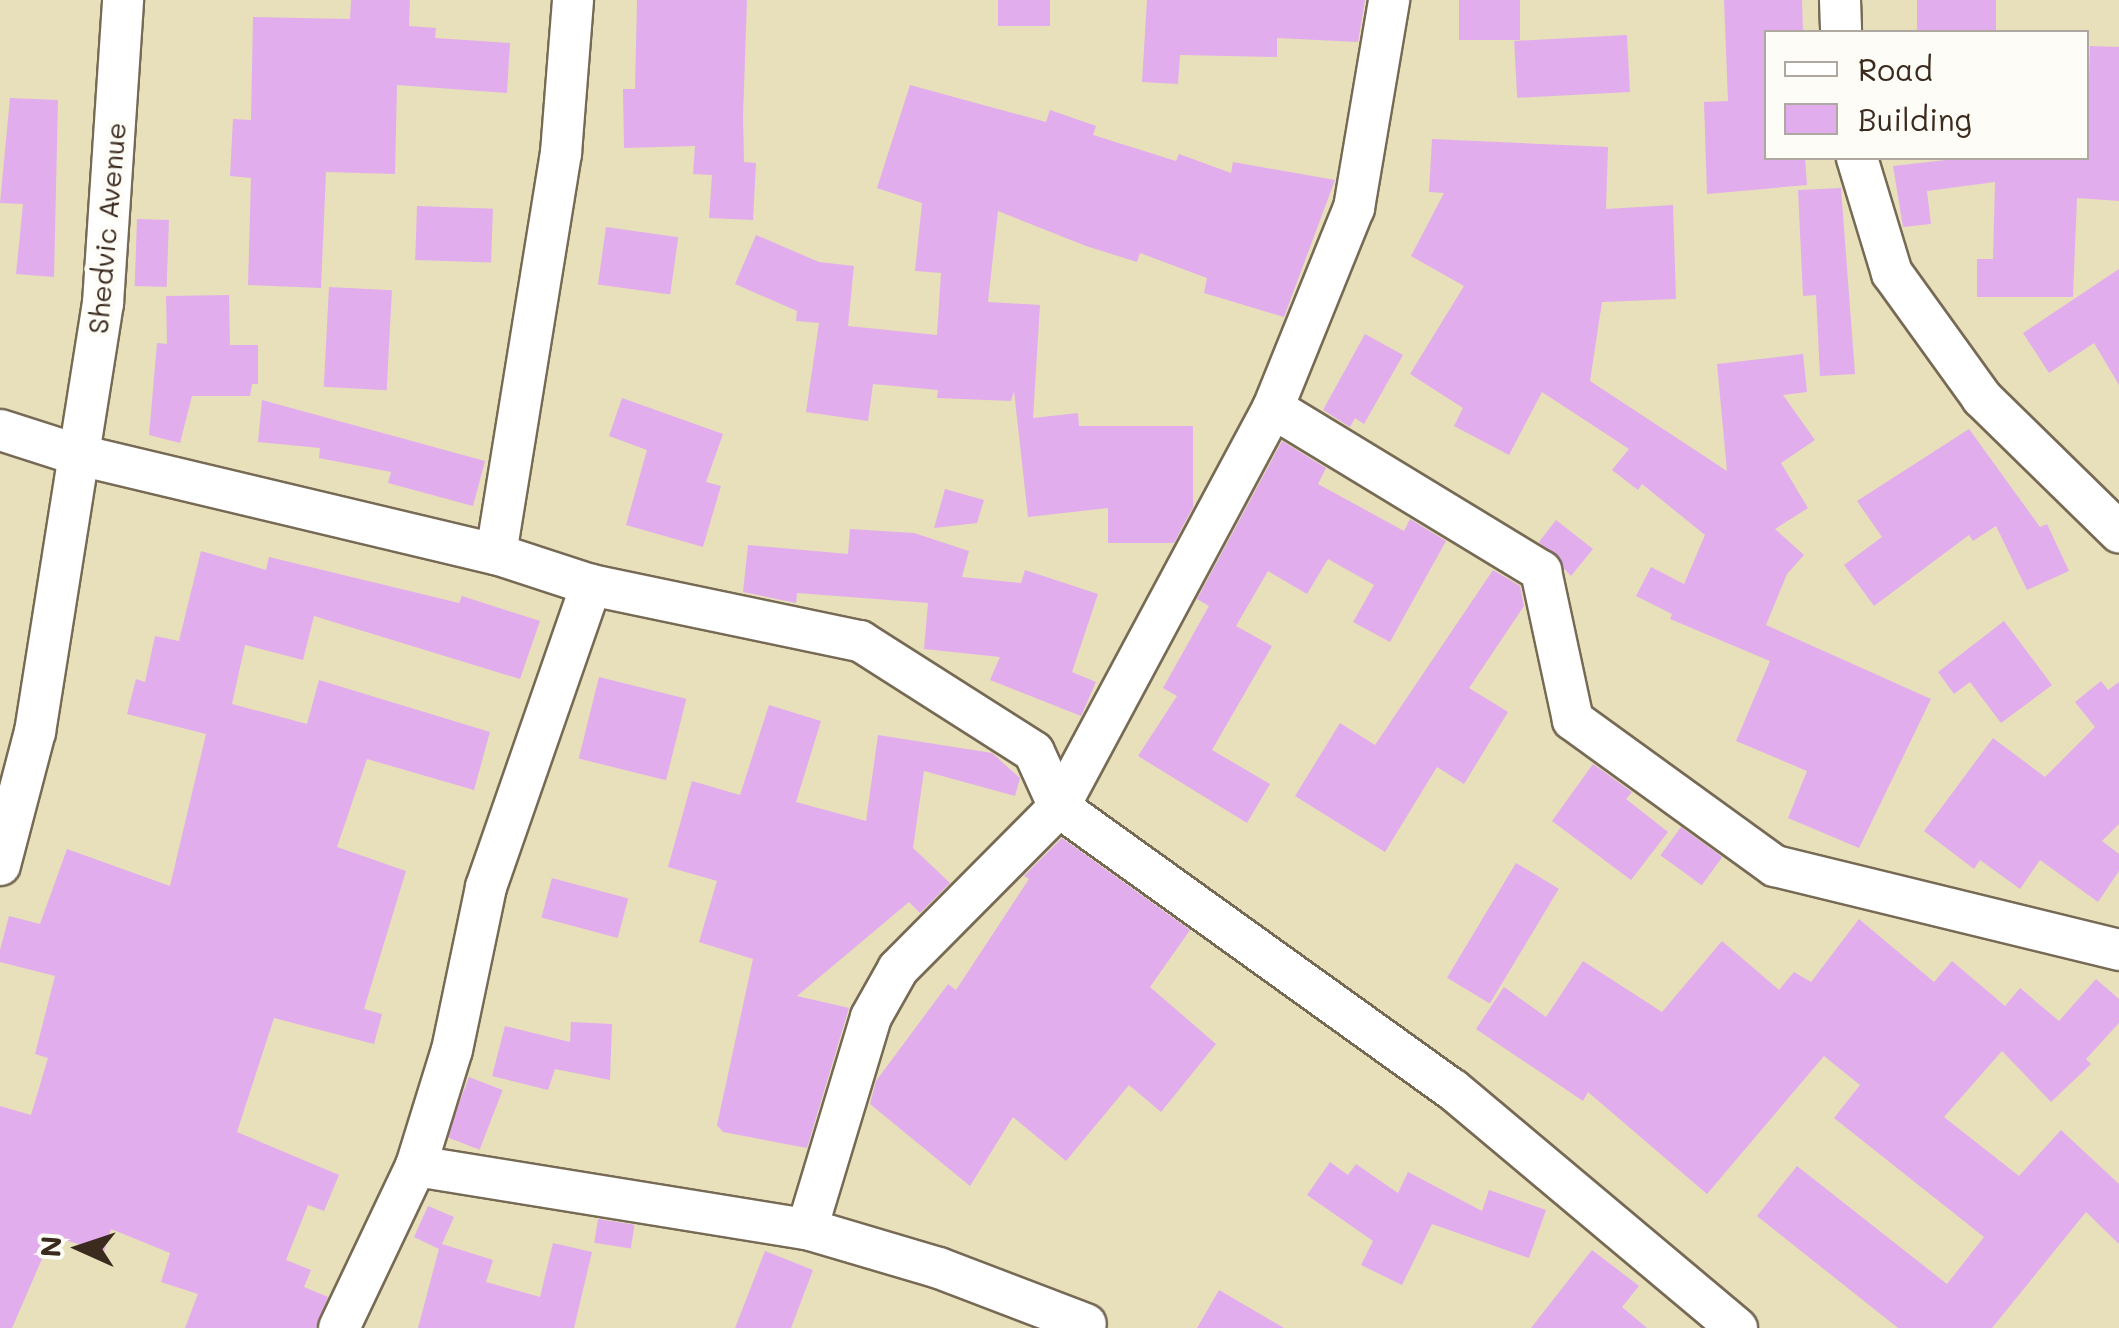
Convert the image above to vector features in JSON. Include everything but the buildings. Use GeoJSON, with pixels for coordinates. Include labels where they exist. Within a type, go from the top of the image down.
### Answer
{"type":"FeatureCollection","features":[{"type":"Feature","properties":{"kind":"street","name":"Shedvic Avenue"},"geometry":{"type":"LineString","coordinates":[[0,866],[35,732],[75,454],[104,303],[123,0]]}},
{"type":"Feature","properties":{"kind":"street"},"geometry":{"type":"LineString","coordinates":[[496,554],[561,153],[573,0]]}},
{"type":"Feature","properties":{"kind":"street"},"geometry":{"type":"LineString","coordinates":[[806,1229],[871,1017],[898,970],[1059,807],[1272,408],[1354,208],[1389,0]]}},
{"type":"Feature","properties":{"kind":"street"},"geometry":{"type":"LineString","coordinates":[[1840,0],[1841,30]]}},
{"type":"Feature","properties":{"kind":"street"},"geometry":{"type":"LineString","coordinates":[[1858,160],[1892,273],[1982,398],[2119,532]]}},
{"type":"Feature","properties":{"kind":"street"},"geometry":{"type":"LineString","coordinates":[[1272,408],[1542,571],[1573,720],[1774,866],[2119,950]]}},
{"type":"Feature","properties":{"kind":"street"},"geometry":{"type":"LineString","coordinates":[[0,430],[75,454],[496,554],[590,585],[860,640],[1034,752],[1059,807],[1452,1089],[1737,1328]]}},
{"type":"Feature","properties":{"kind":"street"},"geometry":{"type":"LineString","coordinates":[[339,1328],[416,1166],[452,1050],[486,887],[590,585]]}},
{"type":"Feature","properties":{"kind":"street"},"geometry":{"type":"LineString","coordinates":[[416,1166],[806,1229],[939,1268],[1086,1324]]}}]}
